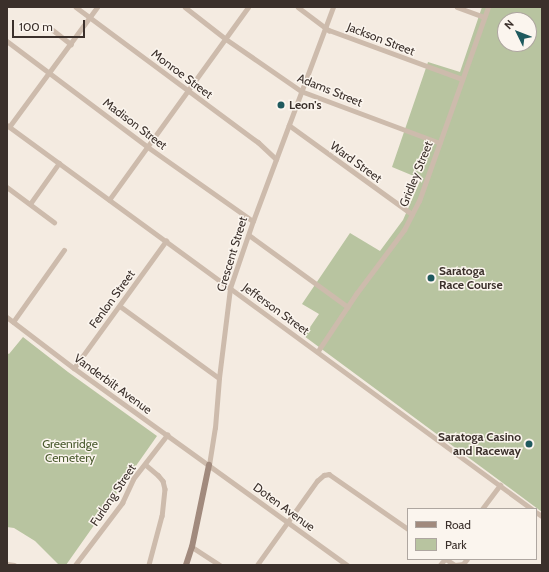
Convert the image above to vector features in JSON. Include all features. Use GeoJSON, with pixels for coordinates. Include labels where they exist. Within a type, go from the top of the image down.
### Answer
{"type":"FeatureCollection","features":[{"type":"Feature","properties":{"kind":"street","name":"Monroe Street"},"geometry":{"type":"LineString","coordinates":[[76,7],[188,92],[258,142],[276,159]]}},
{"type":"Feature","properties":{"kind":"street"},"geometry":{"type":"LineString","coordinates":[[8,126],[50,72],[97,7]]}},
{"type":"Feature","properties":{"kind":"street","name":"Adams Street"},"geometry":{"type":"LineString","coordinates":[[184,7],[226,39],[301,91],[440,143]]}},
{"type":"Feature","properties":{"kind":"street"},"geometry":{"type":"LineString","coordinates":[[109,200],[248,7]]}},
{"type":"Feature","properties":{"kind":"street","name":"Jackson Street"},"geometry":{"type":"LineString","coordinates":[[298,7],[326,28],[462,79]]}},
{"type":"Feature","properties":{"kind":"street","name":"Crescent Street"},"geometry":{"type":"LineString","coordinates":[[186,565],[192,547],[209,466],[215,428],[219,378],[230,288],[253,221],[333,7]]}},
{"type":"Feature","properties":{"kind":"street"},"geometry":{"type":"LineString","coordinates":[[457,7],[484,17]]}},
{"type":"Feature","properties":{"kind":"street","name":"Gridley Street"},"geometry":{"type":"LineString","coordinates":[[318,351],[404,230],[419,201],[488,7]]}},
{"type":"Feature","properties":{"kind":"street"},"geometry":{"type":"LineString","coordinates":[[53,30],[70,44]]}},
{"type":"Feature","properties":{"kind":"street","name":"Madison Street"},"geometry":{"type":"LineString","coordinates":[[7,41],[148,146],[253,221]]}},
{"type":"Feature","properties":{"kind":"street","name":"Ward Street"},"geometry":{"type":"LineString","coordinates":[[289,125],[412,214]]}},
{"type":"Feature","properties":{"kind":"street","name":"Jefferson Street"},"geometry":{"type":"LineString","coordinates":[[8,126],[318,351],[531,508]]}},
{"type":"Feature","properties":{"kind":"street"},"geometry":{"type":"LineString","coordinates":[[30,204],[59,163]]}},
{"type":"Feature","properties":{"kind":"street"},"geometry":{"type":"LineString","coordinates":[[7,187],[54,222]]}},
{"type":"Feature","properties":{"kind":"street"},"geometry":{"type":"LineString","coordinates":[[249,235],[348,307]]}},
{"type":"Feature","properties":{"kind":"street","name":"Fenlon Street"},"geometry":{"type":"LineString","coordinates":[[74,368],[166,241]]}},
{"type":"Feature","properties":{"kind":"street"},"geometry":{"type":"LineString","coordinates":[[13,322],[64,250]]}},
{"type":"Feature","properties":{"kind":"street"},"geometry":{"type":"LineString","coordinates":[[120,306],[219,378]]}},
{"type":"Feature","properties":{"kind":"street","name":"Vanderbilt Avenue"},"geometry":{"type":"LineString","coordinates":[[7,317],[74,368],[209,466]]}},
{"type":"Feature","properties":{"kind":"street","name":"Furlong Street"},"geometry":{"type":"LineString","coordinates":[[75,565],[122,503],[133,479],[146,465],[167,435]]}},
{"type":"Feature","properties":{"kind":"street"},"geometry":{"type":"LineString","coordinates":[[146,465],[163,481],[165,489],[162,516],[149,565]]}},
{"type":"Feature","properties":{"kind":"street","name":"Doten Avenue"},"geometry":{"type":"LineString","coordinates":[[209,466],[347,565]]}},
{"type":"Feature","properties":{"kind":"street"},"geometry":{"type":"LineString","coordinates":[[257,565],[287,521],[317,481],[324,475],[329,474],[407,528]]}},
{"type":"Feature","properties":{"kind":"street"},"geometry":{"type":"LineString","coordinates":[[483,508],[500,485]]}},
{"type":"Feature","properties":{"kind":"street"},"geometry":{"type":"LineString","coordinates":[[192,547],[220,565]]}},
{"type":"Feature","properties":{"kind":"street"},"geometry":{"type":"LineString","coordinates":[[447,560],[455,565],[463,564],[466,560]]}},
{"type":"Feature","properties":{"kind":"street"},"geometry":{"type":"LineString","coordinates":[[7,564],[14,565]]}},
{"type":"Feature","properties":{"kind":"green space","name":"Saratoga Race Course"},"geometry":{"type":"Polygon","coordinates":[[[482,7],[542,7],[542,512],[304,336],[319,314],[302,304],[350,233],[380,251],[403,220],[421,179],[392,167],[428,62],[460,72],[482,7]]]}},
{"type":"Feature","properties":{"kind":"green space","name":"Greenridge Cemetery"},"geometry":{"type":"Polygon","coordinates":[[[23,337],[68,372],[157,436],[66,565],[59,565],[35,541],[14,528],[7,527],[7,353],[9,354],[23,337]]]}},
{"type":"Feature","properties":{"kind":"place","name":"Leon's"},"geometry":{"type":"Point","coordinates":[281,105]}},
{"type":"Feature","properties":{"kind":"place","name":"Saratoga Race Course"},"geometry":{"type":"Point","coordinates":[431,278]}},
{"type":"Feature","properties":{"kind":"place","name":"Saratoga Casino and Raceway"},"geometry":{"type":"Point","coordinates":[529,444]}}]}
